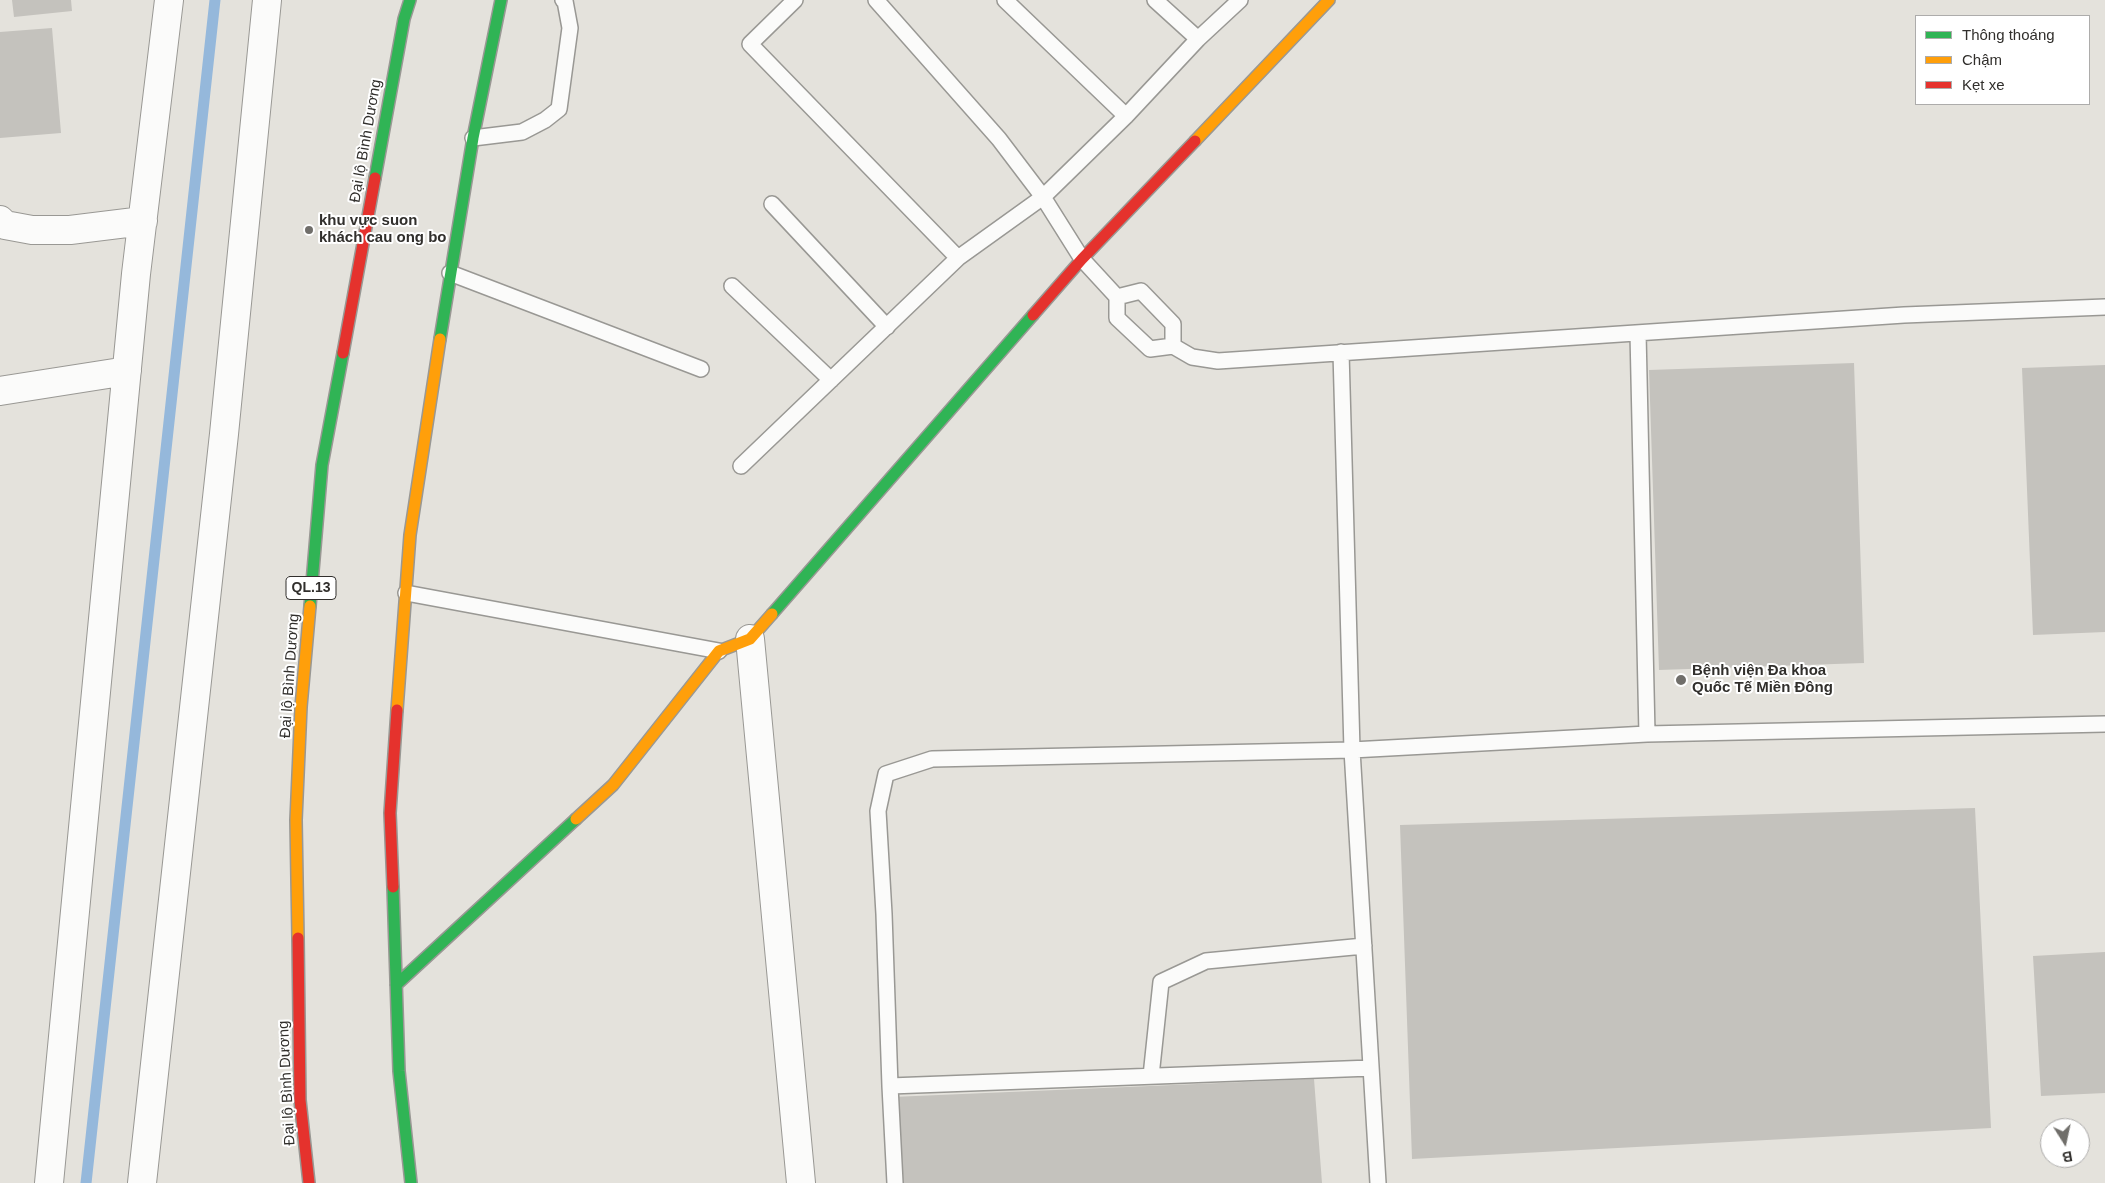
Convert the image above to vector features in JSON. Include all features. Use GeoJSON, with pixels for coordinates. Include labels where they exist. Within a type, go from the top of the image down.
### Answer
{"type":"FeatureCollection","features":[{"type":"Feature","properties":{"kind":"main road","name":"Đại lộ Bình Dương"},"geometry":{"type":"LineString","coordinates":[[309,1183],[300,1100],[296,820],[304,669],[322,465],[402,29],[410,0]]}},
{"type":"Feature","properties":{"kind":"main road"},"geometry":{"type":"LineString","coordinates":[[411,1183],[400,1071],[390,813],[410,535],[450,273],[473,138],[501,0]]}},
{"type":"Feature","properties":{"kind":"main road"},"geometry":{"type":"LineString","coordinates":[[396,985],[612,785],[719,651],[750,639],[1082,259],[1330,0]]}},
{"type":"Feature","properties":{"kind":"street"},"geometry":{"type":"LineString","coordinates":[[49,1183],[127,371],[169,0]]}},
{"type":"Feature","properties":{"kind":"street"},"geometry":{"type":"LineString","coordinates":[[142,1183],[224,434],[267,0]]}},
{"type":"Feature","properties":{"kind":"street"},"geometry":{"type":"LineString","coordinates":[[0,220],[5,225],[32,230],[70,230],[143,221]]}},
{"type":"Feature","properties":{"kind":"street"},"geometry":{"type":"LineString","coordinates":[[0,391],[127,371]]}},
{"type":"Feature","properties":{"kind":"street"},"geometry":{"type":"LineString","coordinates":[[750,639],[801,1183]]}},
{"type":"Feature","properties":{"kind":"lane"},"geometry":{"type":"LineString","coordinates":[[473,138],[522,132],[545,120],[558,109],[570,28],[565,1],[563,0]]}},
{"type":"Feature","properties":{"kind":"lane"},"geometry":{"type":"LineString","coordinates":[[795,0],[750,44],[958,258]]}},
{"type":"Feature","properties":{"kind":"lane"},"geometry":{"type":"LineString","coordinates":[[876,0],[999,140],[1043,196],[1082,259],[1117,297],[1117,318],[1150,349],[1173,346],[1192,357],[1218,361],[1904,315],[2105,307]]}},
{"type":"Feature","properties":{"kind":"lane"},"geometry":{"type":"LineString","coordinates":[[1005,0],[1126,116]]}},
{"type":"Feature","properties":{"kind":"lane"},"geometry":{"type":"LineString","coordinates":[[1155,0],[1198,39]]}},
{"type":"Feature","properties":{"kind":"lane"},"geometry":{"type":"LineString","coordinates":[[741,466],[958,258],[1043,196],[1126,116],[1198,39],[1240,0]]}},
{"type":"Feature","properties":{"kind":"lane"},"geometry":{"type":"LineString","coordinates":[[772,204],[887,326]]}},
{"type":"Feature","properties":{"kind":"lane"},"geometry":{"type":"LineString","coordinates":[[450,273],[701,369]]}},
{"type":"Feature","properties":{"kind":"lane"},"geometry":{"type":"LineString","coordinates":[[732,286],[831,380]]}},
{"type":"Feature","properties":{"kind":"lane"},"geometry":{"type":"LineString","coordinates":[[1117,297],[1141,292],[1173,324],[1173,346]]}},
{"type":"Feature","properties":{"kind":"lane"},"geometry":{"type":"LineString","coordinates":[[1638,333],[1648,734]]}},
{"type":"Feature","properties":{"kind":"lane"},"geometry":{"type":"LineString","coordinates":[[1341,352],[1352,750],[1378,1183]]}},
{"type":"Feature","properties":{"kind":"lane"},"geometry":{"type":"LineString","coordinates":[[406,593],[719,651]]}},
{"type":"Feature","properties":{"kind":"lane"},"geometry":{"type":"LineString","coordinates":[[895,1183],[878,811],[886,774],[932,759],[1352,750],[1648,734],[2105,724]]}},
{"type":"Feature","properties":{"kind":"lane"},"geometry":{"type":"LineString","coordinates":[[1151,1076],[1161,982],[1206,961],[1364,946]]}},
{"type":"Feature","properties":{"kind":"lane"},"geometry":{"type":"LineString","coordinates":[[890,1086],[1371,1068]]}},
{"type":"Feature","properties":{"kind":"building"},"geometry":{"type":"Polygon","coordinates":[[[12,0],[71,0],[72,11],[14,17],[12,0]]]}},
{"type":"Feature","properties":{"kind":"building"},"geometry":{"type":"Polygon","coordinates":[[[52,28],[61,133],[0,138],[0,32],[52,28]]]}},
{"type":"Feature","properties":{"kind":"building"},"geometry":{"type":"Polygon","coordinates":[[[1854,363],[1864,663],[1659,670],[1649,370],[1854,363]]]}},
{"type":"Feature","properties":{"kind":"building"},"geometry":{"type":"Polygon","coordinates":[[[2105,365],[2105,632],[2033,635],[2022,368],[2105,365]]]}},
{"type":"Feature","properties":{"kind":"building"},"geometry":{"type":"Polygon","coordinates":[[[1975,808],[1991,1128],[1412,1159],[1400,825],[1975,808]]]}},
{"type":"Feature","properties":{"kind":"building"},"geometry":{"type":"Polygon","coordinates":[[[2105,952],[2105,1093],[2041,1096],[2033,956],[2105,952]]]}},
{"type":"Feature","properties":{"kind":"building"},"geometry":{"type":"Polygon","coordinates":[[[1314,1079],[1322,1183],[895,1183],[892,1097],[1314,1079]]]}},
{"type":"Feature","properties":{"kind":"waterway"},"geometry":{"type":"LineString","coordinates":[[86,1183],[215,0]]}},
{"type":"Feature","properties":{"kind":"traffic: fast"},"geometry":{"type":"LineString","coordinates":[[375,178],[404,19],[410,0]]}},
{"type":"Feature","properties":{"kind":"traffic: fast"},"geometry":{"type":"LineString","coordinates":[[440,339],[473,138],[501,0]]}},
{"type":"Feature","properties":{"kind":"traffic: fast"},"geometry":{"type":"LineString","coordinates":[[772,614],[1033,315]]}},
{"type":"Feature","properties":{"kind":"traffic: fast"},"geometry":{"type":"LineString","coordinates":[[310,606],[322,465],[343,353]]}},
{"type":"Feature","properties":{"kind":"traffic: fast"},"geometry":{"type":"LineString","coordinates":[[396,985],[576,819]]}},
{"type":"Feature","properties":{"kind":"traffic: fast"},"geometry":{"type":"LineString","coordinates":[[393,887],[399,1071],[411,1183]]}},
{"type":"Feature","properties":{"kind":"traffic: slow"},"geometry":{"type":"LineString","coordinates":[[1195,141],[1329,0]]}},
{"type":"Feature","properties":{"kind":"traffic: slow"},"geometry":{"type":"LineString","coordinates":[[397,710],[410,535],[440,339]]}},
{"type":"Feature","properties":{"kind":"traffic: slow"},"geometry":{"type":"LineString","coordinates":[[298,938],[296,820],[301,707],[310,606]]}},
{"type":"Feature","properties":{"kind":"traffic: slow"},"geometry":{"type":"LineString","coordinates":[[576,819],[613,785],[719,651],[750,639],[772,614]]}},
{"type":"Feature","properties":{"kind":"traffic: jam"},"geometry":{"type":"LineString","coordinates":[[1033,315],[1082,259],[1195,141]]}},
{"type":"Feature","properties":{"kind":"traffic: jam"},"geometry":{"type":"LineString","coordinates":[[343,353],[375,178]]}},
{"type":"Feature","properties":{"kind":"traffic: jam"},"geometry":{"type":"LineString","coordinates":[[393,887],[390,813],[397,710]]}},
{"type":"Feature","properties":{"kind":"traffic: jam"},"geometry":{"type":"LineString","coordinates":[[298,938],[300,1100],[309,1183]]}},
{"type":"Feature","properties":{"kind":"place","name":"khu vực suon khách cau ong bo"},"geometry":{"type":"Point","coordinates":[309,230]}},
{"type":"Feature","properties":{"kind":"place","name":"Bệnh viện Đa khoa Quốc Tế Miền Đông"},"geometry":{"type":"Point","coordinates":[1681,680]}}]}
